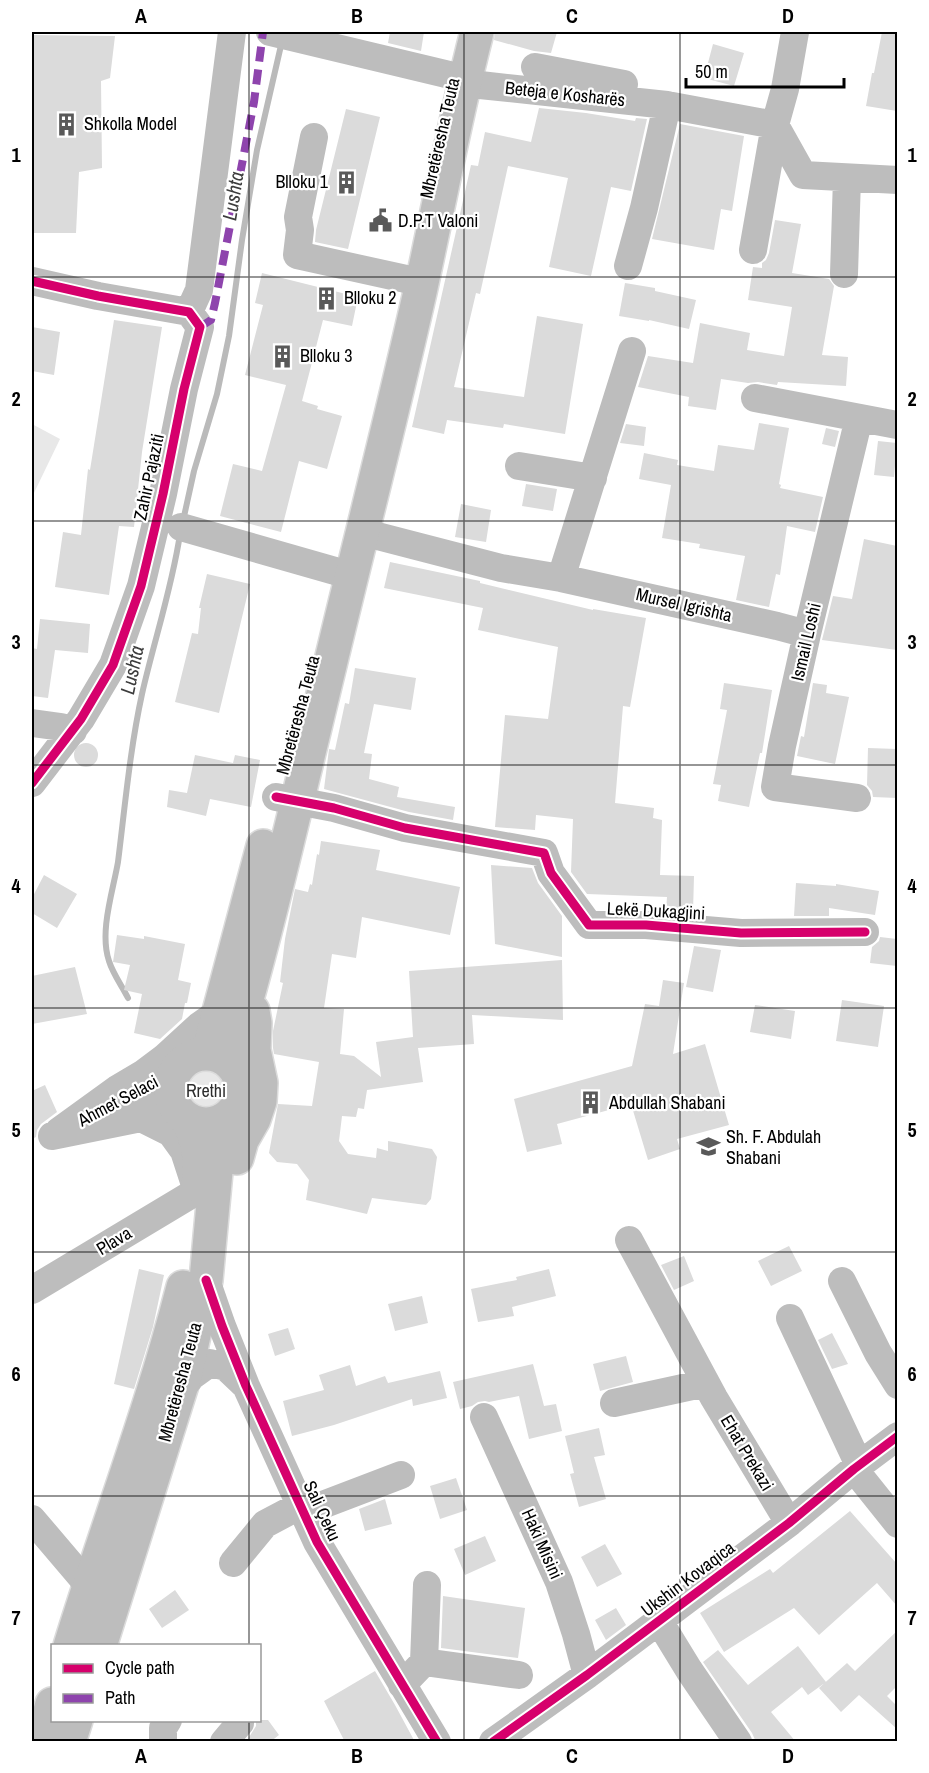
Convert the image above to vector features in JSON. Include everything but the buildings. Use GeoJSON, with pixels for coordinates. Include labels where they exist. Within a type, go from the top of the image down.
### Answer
{"type":"FeatureCollection","features":[{"type":"Feature","properties":{"kind":"main road","name":"Mbretëresha Teuta"},"geometry":{"type":"LineString","coordinates":[[206,1059],[287,799],[362,532],[419,293],[460,77],[464,32]]}},
{"type":"Feature","properties":{"kind":"main road","name":"Mbretëresha Teuta"},"geometry":{"type":"LineString","coordinates":[[206,1059],[250,992],[287,799],[335,572],[431,183],[460,77],[477,32]]}},
{"type":"Feature","properties":{"kind":"main road"},"geometry":{"type":"LineString","coordinates":[[206,1280],[242,1140],[254,1119],[260,1101],[261,1083],[254,1050],[255,1023],[250,992]]}},
{"type":"Feature","properties":{"kind":"main road","name":"Mbretëresha Teuta"},"geometry":{"type":"LineString","coordinates":[[100,1644],[186,1372],[206,1280],[218,1150],[242,1092],[237,1071],[206,1059]]}},
{"type":"Feature","properties":{"kind":"main road"},"geometry":{"type":"LineString","coordinates":[[206,1059],[176,1071],[171,1088],[180,1112],[194,1122],[204,1124],[214,1124],[232,1113]]}},
{"type":"Feature","properties":{"kind":"main road","name":"Mbretëresha Teuta"},"geometry":{"type":"LineString","coordinates":[[71,1644],[168,1344],[183,1283],[201,1167],[198,1145],[192,1129],[180,1112]]}},
{"type":"Feature","properties":{"kind":"main road"},"geometry":{"type":"LineString","coordinates":[[41,1742],[51,1707]]}},
{"type":"Feature","properties":{"kind":"main road"},"geometry":{"type":"LineString","coordinates":[[69,1742],[75,1722]]}},
{"type":"Feature","properties":{"kind":"street"},"geometry":{"type":"LineString","coordinates":[[32,281],[98,296],[189,312],[199,290],[232,32]]}},
{"type":"Feature","properties":{"kind":"street","name":"Beteja e Kosharës"},"geometry":{"type":"LineString","coordinates":[[272,32],[460,77],[491,87],[777,119]]}},
{"type":"Feature","properties":{"kind":"street"},"geometry":{"type":"LineString","coordinates":[[753,250],[795,32]]}},
{"type":"Feature","properties":{"kind":"street"},"geometry":{"type":"LineString","coordinates":[[535,67],[777,119]]}},
{"type":"Feature","properties":{"kind":"street"},"geometry":{"type":"LineString","coordinates":[[628,266],[645,208],[667,105]]}},
{"type":"Feature","properties":{"kind":"street"},"geometry":{"type":"LineString","coordinates":[[777,119],[803,175],[897,180]]}},
{"type":"Feature","properties":{"kind":"street"},"geometry":{"type":"LineString","coordinates":[[314,137],[298,217],[300,230],[297,255],[406,279]]}},
{"type":"Feature","properties":{"kind":"street"},"geometry":{"type":"LineString","coordinates":[[844,274],[847,178]]}},
{"type":"Feature","properties":{"kind":"street","name":"Zahir Pajaziti"},"geometry":{"type":"LineString","coordinates":[[32,783],[73,730],[113,665],[141,586],[184,389],[200,327],[189,312]]}},
{"type":"Feature","properties":{"kind":"street"},"geometry":{"type":"LineString","coordinates":[[561,578],[632,351]]}},
{"type":"Feature","properties":{"kind":"street"},"geometry":{"type":"LineString","coordinates":[[755,398],[897,425]]}},
{"type":"Feature","properties":{"kind":"street","name":"Ismail Loshi"},"geometry":{"type":"LineString","coordinates":[[858,798],[775,787],[807,634],[859,418]]}},
{"type":"Feature","properties":{"kind":"street"},"geometry":{"type":"LineString","coordinates":[[519,466],[593,477]]}},
{"type":"Feature","properties":{"kind":"street"},"geometry":{"type":"LineString","coordinates":[[182,527],[335,572]]}},
{"type":"Feature","properties":{"kind":"street","name":"Mursel Igrishta"},"geometry":{"type":"LineString","coordinates":[[362,532],[501,568],[561,578],[807,634]]}},
{"type":"Feature","properties":{"kind":"street"},"geometry":{"type":"LineString","coordinates":[[32,723],[73,730]]}},
{"type":"Feature","properties":{"kind":"street","name":"Lekë Dukagjini"},"geometry":{"type":"LineString","coordinates":[[287,799],[334,808],[405,828],[544,853],[551,873],[589,925],[646,925],[741,933],[865,932]]}},
{"type":"Feature","properties":{"kind":"street"},"geometry":{"type":"LineString","coordinates":[[42,1142],[117,1089],[144,1073],[219,1012]]}},
{"type":"Feature","properties":{"kind":"street","name":"Ahmet Selaci"},"geometry":{"type":"LineString","coordinates":[[42,1142],[206,1059]]}},
{"type":"Feature","properties":{"kind":"street","name":"Ahmet Selaci"},"geometry":{"type":"LineString","coordinates":[[42,1142],[147,1103],[180,1112]]}},
{"type":"Feature","properties":{"kind":"street","name":"Mbretëresha Teuta"},"geometry":{"type":"LineString","coordinates":[[42,1142],[141,1118],[171,1133],[184,1151],[197,1191]]}},
{"type":"Feature","properties":{"kind":"street","name":"Plava"},"geometry":{"type":"LineString","coordinates":[[32,1290],[197,1191]]}},
{"type":"Feature","properties":{"kind":"street","name":"Ehat Prekazi"},"geometry":{"type":"LineString","coordinates":[[628,1240],[706,1383],[789,1523]]}},
{"type":"Feature","properties":{"kind":"street","name":"Sali Çeku"},"geometry":{"type":"LineString","coordinates":[[206,1280],[246,1386],[317,1542],[437,1742]]}},
{"type":"Feature","properties":{"kind":"street"},"geometry":{"type":"LineString","coordinates":[[842,1281],[878,1353],[897,1385]]}},
{"type":"Feature","properties":{"kind":"street"},"geometry":{"type":"LineString","coordinates":[[790,1318],[856,1467],[897,1524]]}},
{"type":"Feature","properties":{"kind":"street","name":"Sali Çeku"},"geometry":{"type":"LineString","coordinates":[[180,1390],[192,1376],[210,1363],[226,1367],[246,1386]]}},
{"type":"Feature","properties":{"kind":"street"},"geometry":{"type":"LineString","coordinates":[[614,1403],[706,1383]]}},
{"type":"Feature","properties":{"kind":"street","name":"Haki Misini"},"geometry":{"type":"LineString","coordinates":[[484,1417],[552,1564],[576,1634],[587,1675]]}},
{"type":"Feature","properties":{"kind":"street","name":"Ukshin Kovaqica"},"geometry":{"type":"LineString","coordinates":[[493,1742],[587,1675],[789,1523],[856,1467],[897,1437]]}},
{"type":"Feature","properties":{"kind":"street","name":"Sali Çeku"},"geometry":{"type":"LineString","coordinates":[[233,1563],[265,1524],[302,1508],[401,1475]]}},
{"type":"Feature","properties":{"kind":"street"},"geometry":{"type":"LineString","coordinates":[[32,1519],[89,1586]]}},
{"type":"Feature","properties":{"kind":"street"},"geometry":{"type":"LineString","coordinates":[[402,1685],[424,1662],[427,1585]]}},
{"type":"Feature","properties":{"kind":"street","name":"Ukshin Kovaqica"},"geometry":{"type":"LineString","coordinates":[[659,1621],[738,1742]]}},
{"type":"Feature","properties":{"kind":"street"},"geometry":{"type":"LineString","coordinates":[[424,1662],[519,1675]]}},
{"type":"Feature","properties":{"kind":"street"},"geometry":{"type":"LineString","coordinates":[[163,1742],[163,1728],[167,1722]]}},
{"type":"Feature","properties":{"kind":"green space"},"geometry":{"type":"Polygon","coordinates":[[[32,424],[60,439],[32,497],[32,424]]]}},
{"type":"Feature","properties":{"kind":"green space","name":"Rrethi"},"geometry":{"type":"Polygon","coordinates":[[[206,1067],[223,1074],[230,1091],[223,1108],[206,1115],[189,1108],[182,1091],[189,1074],[206,1067]]]}},
{"type":"Feature","properties":{"kind":"waterway","name":"Lushta"},"geometry":{"type":"LineString","coordinates":[[183,521],[194,471],[217,394],[229,336],[257,150],[282,41]]}},
{"type":"Feature","properties":{"kind":"waterway","name":"Lushta"},"geometry":{"type":"LineString","coordinates":[[128,998],[109,961],[106,950],[106,925],[118,862],[138,715],[180,534]]}},
{"type":"Feature","properties":{"kind":"marked path"},"geometry":{"type":"LineString","coordinates":[[200,327],[211,320],[215,303],[254,102],[263,32]]}},
{"type":"Feature","properties":{"kind":"cycle path"},"geometry":{"type":"LineString","coordinates":[[32,281],[98,296],[189,312],[200,327],[184,389],[163,494],[141,586],[113,665],[81,719],[32,783]]}},
{"type":"Feature","properties":{"kind":"cycle path"},"geometry":{"type":"LineString","coordinates":[[276,797],[334,808],[405,828],[544,853],[551,873],[589,925],[646,925],[741,933],[865,932]]}},
{"type":"Feature","properties":{"kind":"cycle path"},"geometry":{"type":"LineString","coordinates":[[206,1280],[246,1386],[317,1542],[437,1742]]}},
{"type":"Feature","properties":{"kind":"cycle path"},"geometry":{"type":"LineString","coordinates":[[493,1742],[587,1675],[789,1523],[898,1436]]}},
{"type":"Feature","properties":{"kind":"place","name":"Shkolla Model"},"geometry":{"type":"Point","coordinates":[66,124]}},
{"type":"Feature","properties":{"kind":"place","name":"Blloku 1"},"geometry":{"type":"Point","coordinates":[346,182]}},
{"type":"Feature","properties":{"kind":"place","name":"D.P.T Valoni"},"geometry":{"type":"Point","coordinates":[380,221]}},
{"type":"Feature","properties":{"kind":"place","name":"Blloku 2"},"geometry":{"type":"Point","coordinates":[326,298]}},
{"type":"Feature","properties":{"kind":"place","name":"Blloku 3"},"geometry":{"type":"Point","coordinates":[282,356]}},
{"type":"Feature","properties":{"kind":"place","name":"Abdullah Shabani"},"geometry":{"type":"Point","coordinates":[591,1103]}},
{"type":"Feature","properties":{"kind":"place","name":"Sh. F. Abdulah Shabani"},"geometry":{"type":"Point","coordinates":[708,1147]}}]}
